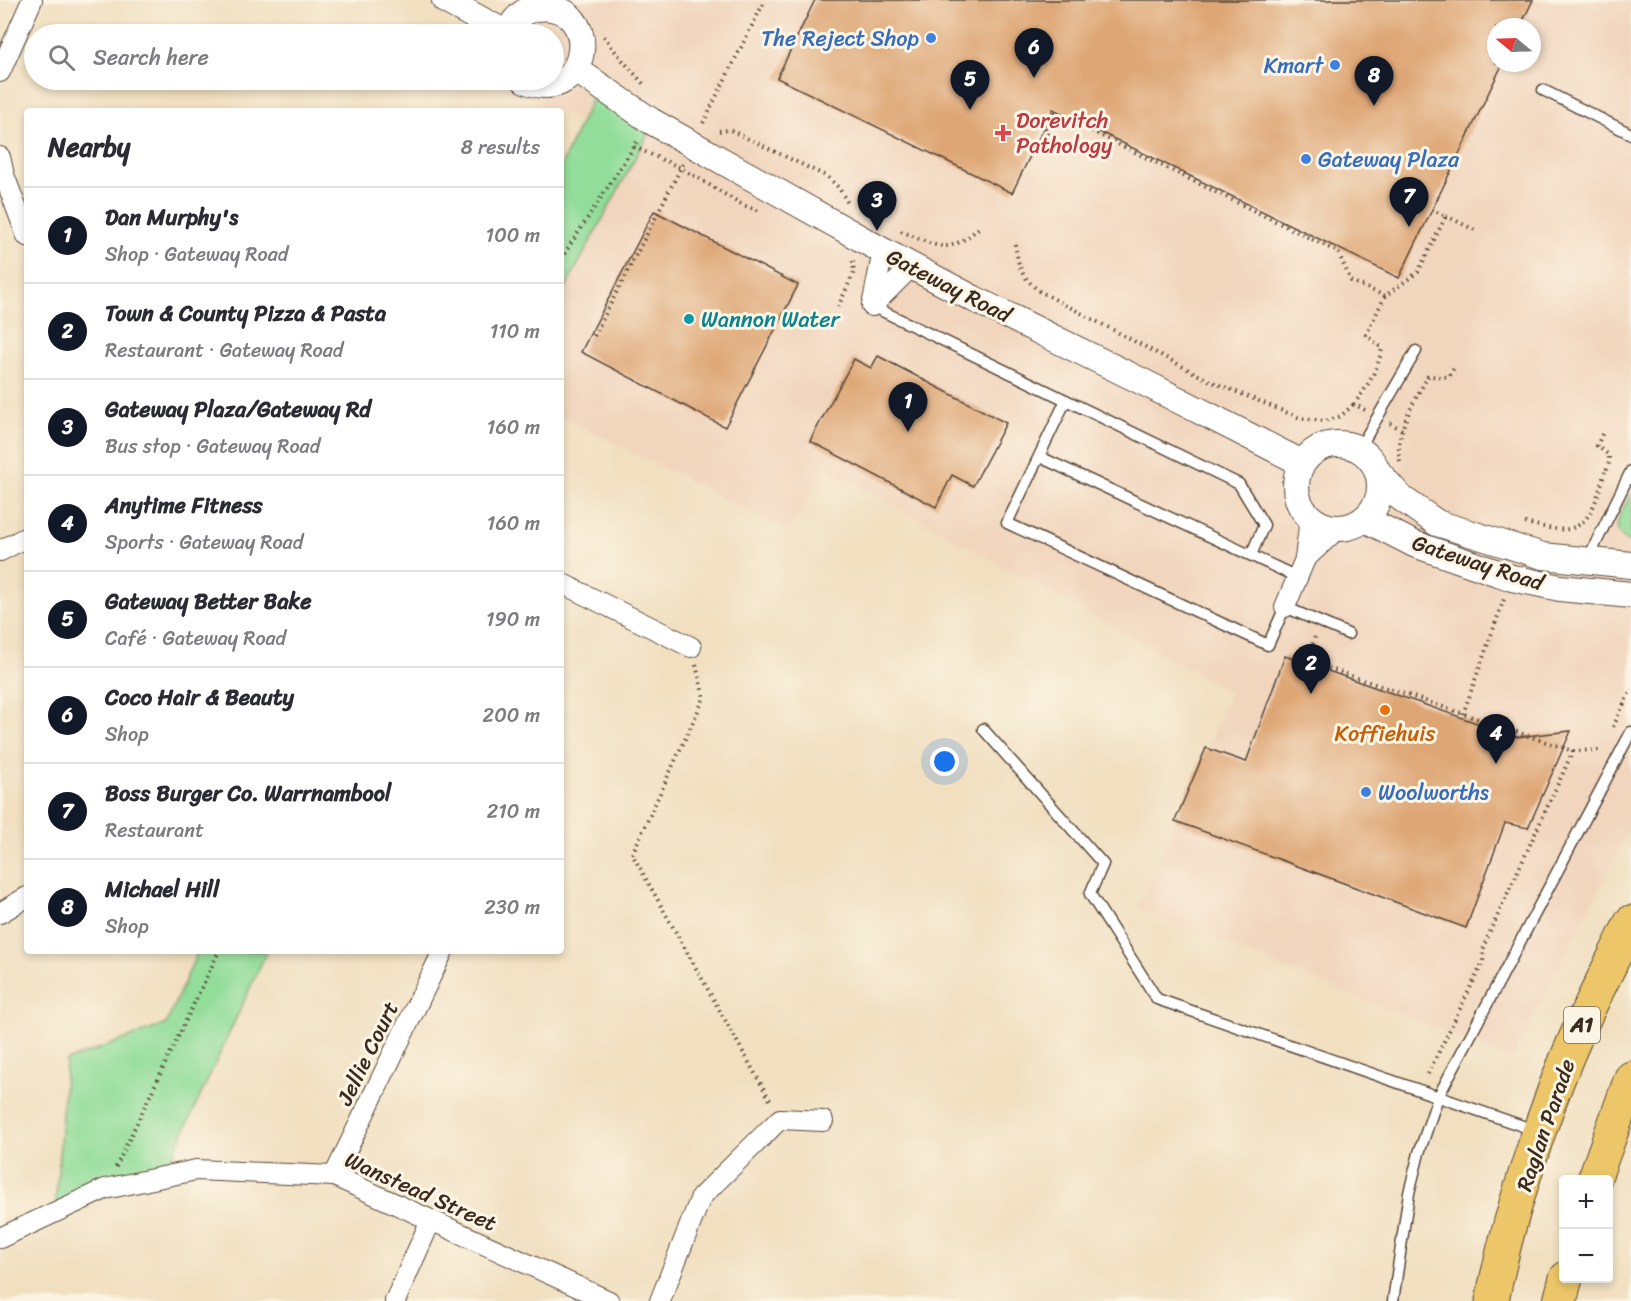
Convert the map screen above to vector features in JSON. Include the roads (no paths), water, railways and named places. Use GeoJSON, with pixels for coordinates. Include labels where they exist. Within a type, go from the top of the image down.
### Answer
{"type":"FeatureCollection","features":[{"type":"Feature","properties":{"kind":"highway","name":"Raglan Parade"},"geometry":{"type":"LineString","coordinates":[[1492,1301],[1498,1271],[1540,1132],[1561,1074],[1593,1000],[1631,922]]}},
{"type":"Feature","properties":{"kind":"highway"},"geometry":{"type":"LineString","coordinates":[[1596,1175],[1629,1086]]}},
{"type":"Feature","properties":{"kind":"highway"},"geometry":{"type":"LineString","coordinates":[[1560,1301],[1565,1283]]}},
{"type":"Feature","properties":{"kind":"street"},"geometry":{"type":"LineString","coordinates":[[0,72],[32,0]]}},
{"type":"Feature","properties":{"kind":"street"},"geometry":{"type":"LineString","coordinates":[[446,0],[489,24]]}},
{"type":"Feature","properties":{"kind":"street"},"geometry":{"type":"LineString","coordinates":[[513,24],[526,7],[532,9],[561,6],[577,24],[581,33],[582,51],[575,69],[564,79]]}},
{"type":"Feature","properties":{"kind":"street","name":"Gateway Road"},"geometry":{"type":"LineString","coordinates":[[575,69],[651,121],[697,137],[887,239],[912,266],[974,300],[1302,463]]}},
{"type":"Feature","properties":{"kind":"street"},"geometry":{"type":"LineString","coordinates":[[0,157],[4,175],[24,228]]}},
{"type":"Feature","properties":{"kind":"street"},"geometry":{"type":"LineString","coordinates":[[872,306],[887,239]]}},
{"type":"Feature","properties":{"kind":"street"},"geometry":{"type":"LineString","coordinates":[[872,306],[912,266]]}},
{"type":"Feature","properties":{"kind":"street"},"geometry":{"type":"LineString","coordinates":[[1334,444],[1347,445],[1359,449],[1370,459],[1389,470],[1380,488],[1376,505],[1365,519],[1352,526],[1338,528],[1323,526],[1310,518],[1300,506],[1296,492],[1296,477],[1302,463],[1322,447],[1334,444]]}},
{"type":"Feature","properties":{"kind":"street","name":"Gateway Road"},"geometry":{"type":"LineString","coordinates":[[1389,470],[1401,498],[1437,523],[1543,556],[1631,566]]}},
{"type":"Feature","properties":{"kind":"street"},"geometry":{"type":"LineString","coordinates":[[1285,607],[1301,568],[1310,518]]}},
{"type":"Feature","properties":{"kind":"street","name":"Gateway Road"},"geometry":{"type":"LineString","coordinates":[[1365,519],[1414,544],[1512,578],[1560,588],[1631,595]]}},
{"type":"Feature","properties":{"kind":"street"},"geometry":{"type":"LineString","coordinates":[[1301,568],[1338,528]]}},
{"type":"Feature","properties":{"kind":"street"},"geometry":{"type":"LineString","coordinates":[[0,551],[24,539]]}},
{"type":"Feature","properties":{"kind":"street"},"geometry":{"type":"LineString","coordinates":[[564,584],[691,647]]}},
{"type":"Feature","properties":{"kind":"street"},"geometry":{"type":"LineString","coordinates":[[0,913],[24,899]]}},
{"type":"Feature","properties":{"kind":"street","name":"Jellie Court"},"geometry":{"type":"LineString","coordinates":[[334,1176],[442,954]]}},
{"type":"Feature","properties":{"kind":"street"},"geometry":{"type":"LineString","coordinates":[[660,1301],[701,1197],[780,1119],[823,1121]]}},
{"type":"Feature","properties":{"kind":"street","name":"Wanstead Street"},"geometry":{"type":"LineString","coordinates":[[0,1238],[105,1189],[196,1170],[334,1176],[609,1301]]}},
{"type":"Feature","properties":{"kind":"street"},"geometry":{"type":"LineString","coordinates":[[395,1301],[431,1220]]}},
{"type":"Feature","properties":{"kind":"lane"},"geometry":{"type":"LineString","coordinates":[[1542,90],[1631,134]]}},
{"type":"Feature","properties":{"kind":"lane"},"geometry":{"type":"LineString","coordinates":[[872,306],[1239,484],[1264,525],[1251,555]]}},
{"type":"Feature","properties":{"kind":"lane"},"geometry":{"type":"LineString","coordinates":[[1359,449],[1416,351]]}},
{"type":"Feature","properties":{"kind":"lane"},"geometry":{"type":"LineString","coordinates":[[1066,400],[1007,523],[1268,645],[1285,607],[1348,634]]}},
{"type":"Feature","properties":{"kind":"lane"},"geometry":{"type":"LineString","coordinates":[[1040,457],[1251,555],[1301,568]]}},
{"type":"Feature","properties":{"kind":"lane"},"geometry":{"type":"LineString","coordinates":[[1588,560],[1629,476]]}},
{"type":"Feature","properties":{"kind":"lane"},"geometry":{"type":"LineString","coordinates":[[983,729],[1103,864],[1090,894],[1157,999],[1540,1132]]}},
{"type":"Feature","properties":{"kind":"lane"},"geometry":{"type":"LineString","coordinates":[[1393,1301],[1409,1192],[1419,1153],[1438,1097],[1631,732]]}},
{"type":"Feature","properties":{"kind":"place","name":"The Reject Shop"},"geometry":{"type":"Point","coordinates":[931,38]}},
{"type":"Feature","properties":{"kind":"place","name":"Kmart"},"geometry":{"type":"Point","coordinates":[1335,65]}},
{"type":"Feature","properties":{"kind":"place","name":"Coco Hair & Beauty"},"geometry":{"type":"Point","coordinates":[1034,78]}},
{"type":"Feature","properties":{"kind":"place","name":"Michael Hill"},"geometry":{"type":"Point","coordinates":[1374,106]}},
{"type":"Feature","properties":{"kind":"place","name":"Gateway Better Bake"},"geometry":{"type":"Point","coordinates":[970,110]}},
{"type":"Feature","properties":{"kind":"place","name":"Dorevitch Pathology"},"geometry":{"type":"Point","coordinates":[1003,133]}},
{"type":"Feature","properties":{"kind":"place","name":"Gateway Plaza"},"geometry":{"type":"Point","coordinates":[1306,159]}},
{"type":"Feature","properties":{"kind":"place","name":"Boss Burger Co. Warrnambool"},"geometry":{"type":"Point","coordinates":[1409,227]}},
{"type":"Feature","properties":{"kind":"place","name":"Gateway Plaza/Gateway Rd"},"geometry":{"type":"Point","coordinates":[877,231]}},
{"type":"Feature","properties":{"kind":"place","name":"Wannon Water"},"geometry":{"type":"Point","coordinates":[689,319]}},
{"type":"Feature","properties":{"kind":"place","name":"Dan Murphy's"},"geometry":{"type":"Point","coordinates":[908,432]}},
{"type":"Feature","properties":{"kind":"place","name":"Town & County Pizza & Pasta"},"geometry":{"type":"Point","coordinates":[1311,694]}},
{"type":"Feature","properties":{"kind":"place","name":"Koffiehuis"},"geometry":{"type":"Point","coordinates":[1385,710]}},
{"type":"Feature","properties":{"kind":"place","name":"Anytime Fitness"},"geometry":{"type":"Point","coordinates":[1496,764]}},
{"type":"Feature","properties":{"kind":"place","name":"Woolworths"},"geometry":{"type":"Point","coordinates":[1366,792]}}]}
